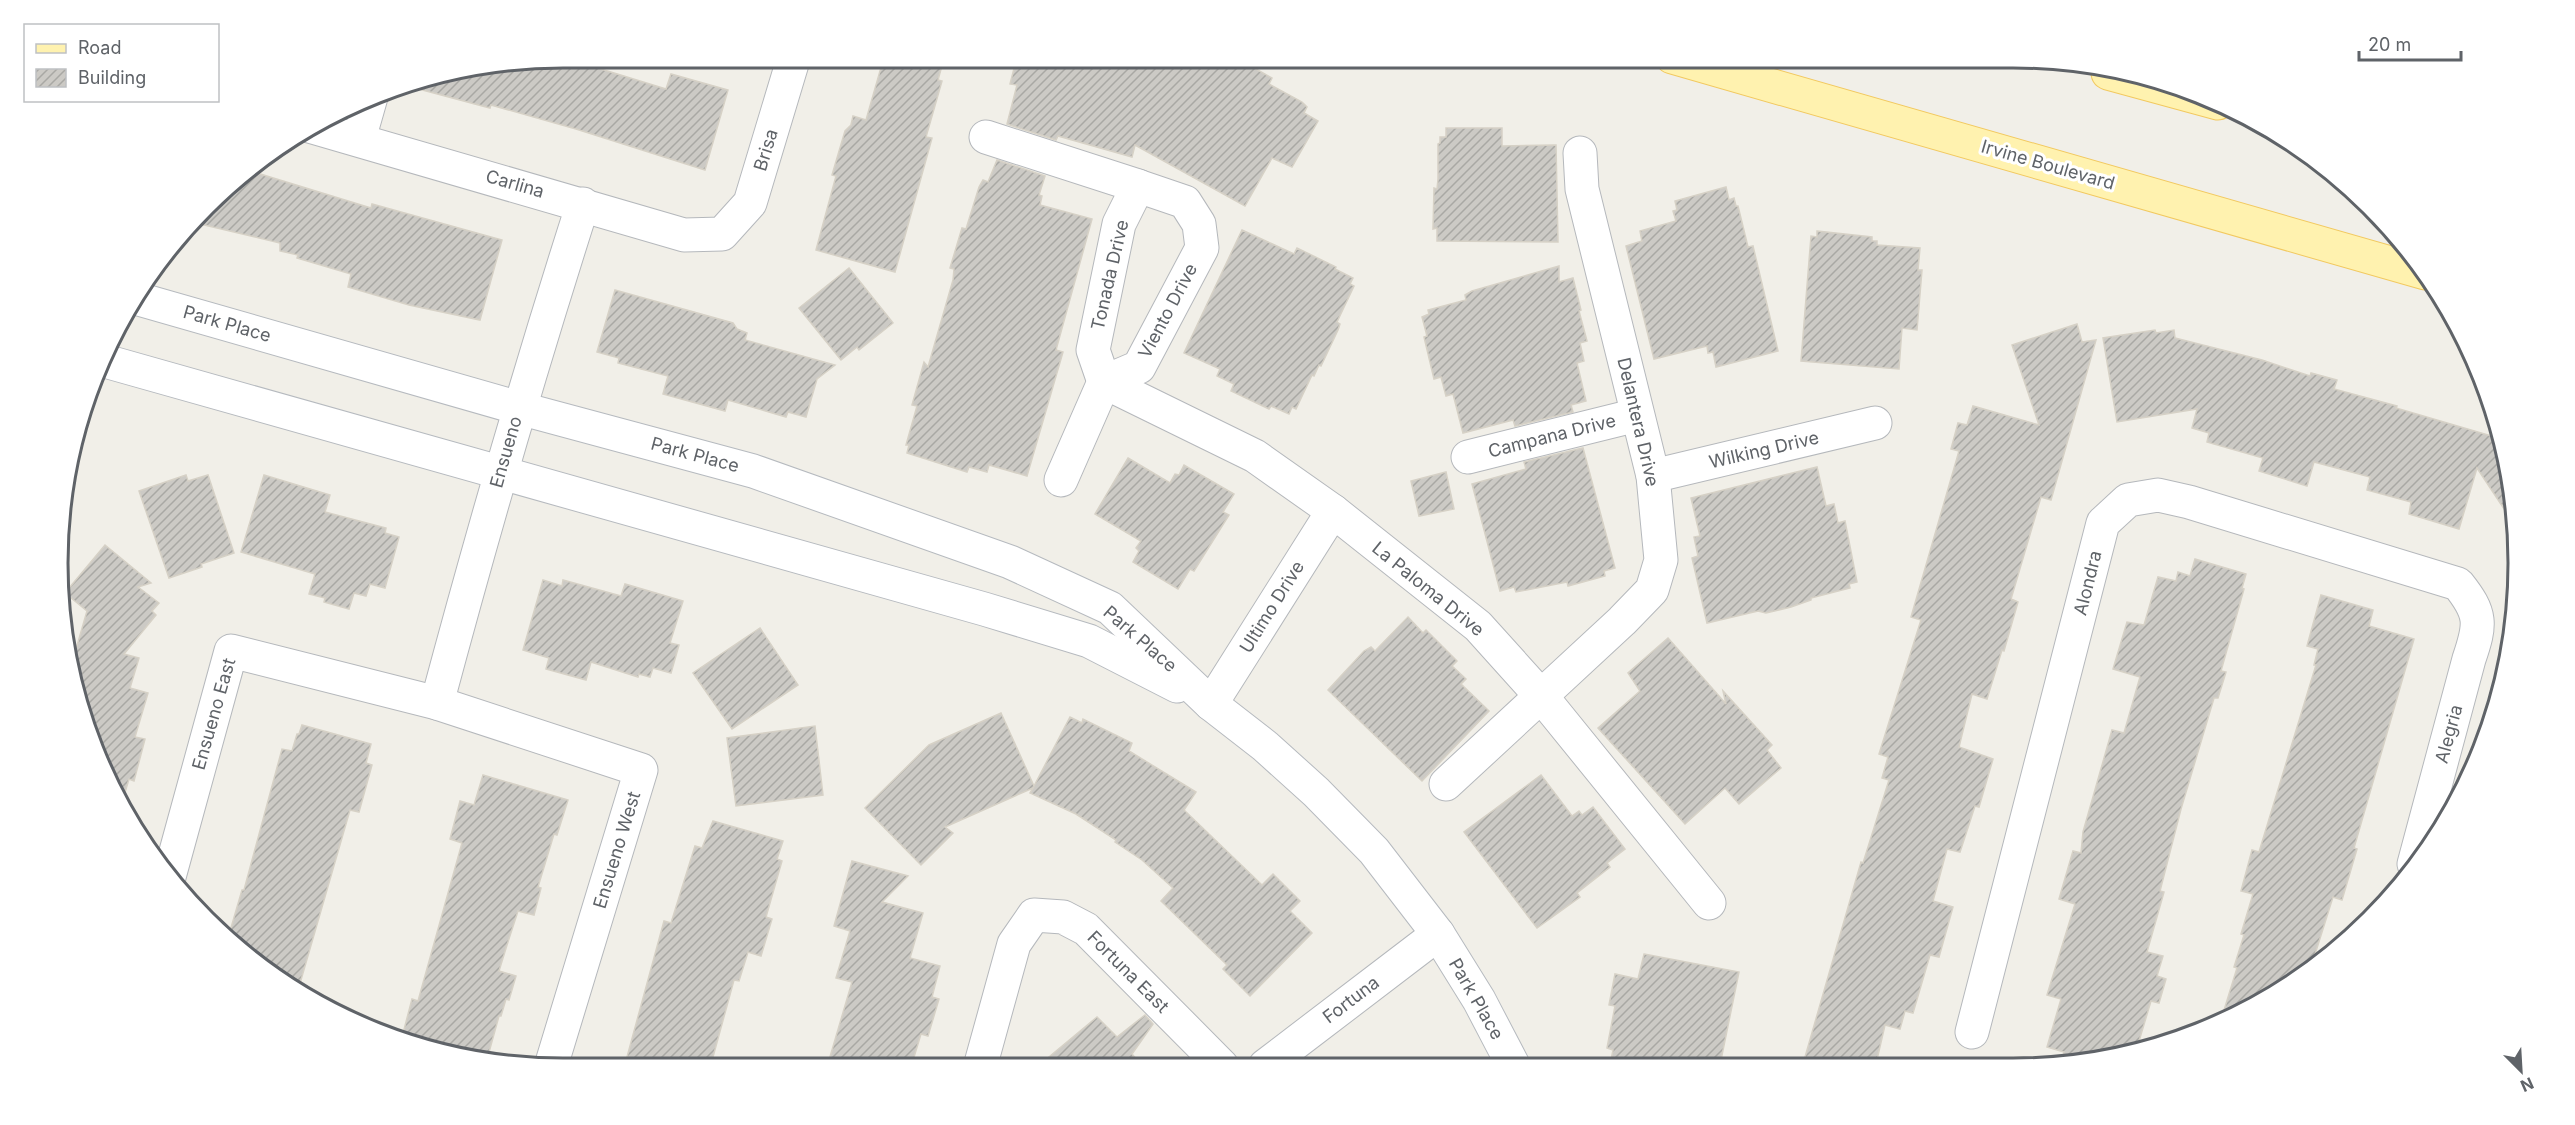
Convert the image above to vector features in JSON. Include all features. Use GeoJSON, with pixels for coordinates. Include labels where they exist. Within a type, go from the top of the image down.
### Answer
{"type":"FeatureCollection","features":[{"type":"Feature","properties":{"kind":"main road","name":"Irvine Boulevard"},"geometry":{"type":"LineString","coordinates":[[1710,68],[2411,269]]}},
{"type":"Feature","properties":{"kind":"street","name":"Brisa"},"geometry":{"type":"LineString","coordinates":[[722,234],[750,203],[791,68]]}},
{"type":"Feature","properties":{"kind":"street"},"geometry":{"type":"LineString","coordinates":[[359,139],[368,107]]}},
{"type":"Feature","properties":{"kind":"street","name":"Carlina"},"geometry":{"type":"LineString","coordinates":[[323,130],[684,235],[722,234]]}},
{"type":"Feature","properties":{"kind":"street"},"geometry":{"type":"LineString","coordinates":[[986,137],[1138,186]]}},
{"type":"Feature","properties":{"kind":"street","name":"Delantera Drive"},"geometry":{"type":"LineString","coordinates":[[1446,784],[1542,697],[1652,590],[1661,560],[1653,476],[1582,189],[1580,153]]}},
{"type":"Feature","properties":{"kind":"street","name":"Tonada Drive"},"geometry":{"type":"LineString","coordinates":[[1104,382],[1093,350],[1119,224],[1138,186]]}},
{"type":"Feature","properties":{"kind":"street","name":"Viento Drive"},"geometry":{"type":"LineString","coordinates":[[1104,382],[1139,367],[1202,248],[1199,224],[1185,202],[1138,186]]}},
{"type":"Feature","properties":{"kind":"street","name":"Ensueno"},"geometry":{"type":"LineString","coordinates":[[437,703],[500,472],[583,204]]}},
{"type":"Feature","properties":{"kind":"street","name":"Park Place"},"geometry":{"type":"LineString","coordinates":[[143,300],[519,408],[753,471],[1010,562],[1110,608],[1210,704],[1265,746],[1316,792],[1374,851],[1438,934],[1479,1000],[1509,1058]]}},
{"type":"Feature","properties":{"kind":"street","name":"Park Place"},"geometry":{"type":"LineString","coordinates":[[110,362],[984,609],[1089,641],[1210,704]]}},
{"type":"Feature","properties":{"kind":"street"},"geometry":{"type":"LineString","coordinates":[[1061,480],[1104,382]]}},
{"type":"Feature","properties":{"kind":"street","name":"La Paloma Drive"},"geometry":{"type":"LineString","coordinates":[[1104,382],[1255,456],[1333,511],[1478,626],[1542,697],[1709,903]]}},
{"type":"Feature","properties":{"kind":"street","name":"Campana Drive"},"geometry":{"type":"LineString","coordinates":[[1468,457],[1637,416]]}},
{"type":"Feature","properties":{"kind":"street","name":"Wilking Drive"},"geometry":{"type":"LineString","coordinates":[[1653,476],[1875,423]]}},
{"type":"Feature","properties":{"kind":"street","name":"Alondra"},"geometry":{"type":"LineString","coordinates":[[1972,1032],[2103,523],[2128,500],[2158,495],[2189,502],[2458,584],[2474,603]]}},
{"type":"Feature","properties":{"kind":"street","name":"Ultimo Drive"},"geometry":{"type":"LineString","coordinates":[[1210,704],[1333,511]]}},
{"type":"Feature","properties":{"kind":"street","name":"Alegria"},"geometry":{"type":"LineString","coordinates":[[2419,845],[2478,632],[2474,603]]}},
{"type":"Feature","properties":{"kind":"street","name":"Ensueno East"},"geometry":{"type":"LineString","coordinates":[[172,866],[231,651],[437,703]]}},
{"type":"Feature","properties":{"kind":"street","name":"Ensueno West"},"geometry":{"type":"LineString","coordinates":[[437,703],[641,770],[554,1057]]}},
{"type":"Feature","properties":{"kind":"street","name":"Fortuna East"},"geometry":{"type":"LineString","coordinates":[[982,1058],[1014,944],[1034,915],[1063,917],[1086,929],[1214,1058]]}},
{"type":"Feature","properties":{"kind":"street","name":"Fortuna"},"geometry":{"type":"LineString","coordinates":[[1275,1058],[1438,934]]}},
{"type":"Feature","properties":{"kind":"building"},"geometry":{"type":"Polygon","coordinates":[[[598,68],[666,89],[671,74],[728,90],[705,170],[576,129],[491,105],[490,108],[419,89],[498,72],[598,68]]]}},
{"type":"Feature","properties":{"kind":"building"},"geometry":{"type":"Polygon","coordinates":[[[881,68],[941,68],[938,80],[942,81],[926,137],[932,138],[895,272],[816,250],[836,176],[832,175],[845,131],[851,125],[853,116],[866,120],[881,68]]]}},
{"type":"Feature","properties":{"kind":"building"},"geometry":{"type":"Polygon","coordinates":[[[1014,68],[1254,68],[1272,78],[1269,84],[1302,102],[1307,107],[1304,113],[1318,121],[1292,167],[1272,158],[1245,206],[1135,145],[1132,157],[1058,136],[1056,140],[1007,124],[1017,85],[1010,84],[1014,68]]]}},
{"type":"Feature","properties":{"kind":"building"},"geometry":{"type":"Polygon","coordinates":[[[1446,128],[1502,128],[1502,146],[1556,145],[1558,242],[1437,241],[1437,228],[1433,229],[1434,188],[1437,189],[1438,179],[1438,144],[1440,137],[1446,137],[1446,128]]]}},
{"type":"Feature","properties":{"kind":"building"},"geometry":{"type":"Polygon","coordinates":[[[997,160],[1045,176],[1039,195],[1042,196],[1040,205],[1092,219],[1056,350],[1063,352],[1027,476],[989,465],[987,472],[969,467],[967,472],[907,453],[909,445],[906,445],[917,406],[912,405],[924,362],[928,367],[953,280],[954,269],[950,268],[962,228],[966,229],[979,187],[983,180],[988,182],[997,160]]]}},
{"type":"Feature","properties":{"kind":"building"},"geometry":{"type":"Polygon","coordinates":[[[257,173],[371,208],[372,204],[502,240],[480,320],[409,305],[348,287],[351,274],[280,251],[280,243],[201,224],[257,173]]]}},
{"type":"Feature","properties":{"kind":"building"},"geometry":{"type":"Polygon","coordinates":[[[1726,187],[1729,200],[1734,198],[1738,206],[1748,247],[1753,246],[1778,351],[1716,367],[1713,352],[1708,353],[1707,346],[1654,359],[1626,246],[1642,241],[1640,231],[1676,221],[1673,211],[1677,210],[1675,201],[1726,187]]]}},
{"type":"Feature","properties":{"kind":"building"},"geometry":{"type":"Polygon","coordinates":[[[1242,230],[1294,254],[1297,248],[1353,278],[1350,284],[1354,286],[1337,322],[1340,324],[1338,330],[1321,366],[1319,365],[1314,376],[1312,375],[1296,409],[1292,407],[1289,414],[1271,406],[1269,409],[1231,391],[1234,384],[1217,376],[1220,369],[1184,353],[1242,230]]]}},
{"type":"Feature","properties":{"kind":"building"},"geometry":{"type":"Polygon","coordinates":[[[1817,231],[1872,237],[1872,241],[1877,241],[1877,245],[1920,248],[1918,270],[1922,270],[1917,330],[1902,328],[1899,369],[1801,361],[1811,236],[1817,237],[1817,231]]]}},
{"type":"Feature","properties":{"kind":"building"},"geometry":{"type":"Polygon","coordinates":[[[1559,266],[1559,282],[1573,278],[1581,310],[1579,311],[1587,341],[1580,343],[1584,361],[1577,363],[1586,401],[1571,405],[1573,412],[1515,426],[1513,420],[1463,433],[1453,394],[1446,396],[1441,377],[1434,379],[1424,337],[1427,336],[1422,317],[1429,314],[1428,310],[1466,300],[1465,295],[1472,291],[1559,266]]]}},
{"type":"Feature","properties":{"kind":"building"},"geometry":{"type":"Polygon","coordinates":[[[849,268],[893,323],[859,350],[857,347],[841,360],[799,308],[849,268]]]}},
{"type":"Feature","properties":{"kind":"building"},"geometry":{"type":"Polygon","coordinates":[[[615,290],[733,323],[737,329],[747,333],[745,340],[835,365],[817,379],[806,417],[788,412],[786,417],[728,400],[725,411],[663,394],[668,376],[618,363],[619,358],[597,352],[615,290]]]}},
{"type":"Feature","properties":{"kind":"building"},"geometry":{"type":"Polygon","coordinates":[[[2077,324],[2082,342],[2096,340],[2051,500],[2041,497],[2011,599],[2018,602],[2004,651],[2002,650],[1987,699],[1972,694],[1959,747],[1993,759],[1979,807],[1975,806],[1960,852],[1947,849],[1933,901],[1953,907],[1939,957],[1930,955],[1913,1013],[1905,1011],[1900,1029],[1885,1025],[1877,1058],[1805,1058],[1861,862],[1863,863],[1889,780],[1882,778],[1888,757],[1879,754],[1921,620],[1911,617],[1959,451],[1951,449],[1958,423],[1967,425],[1973,406],[2039,425],[2012,345],[2077,324]]]}},
{"type":"Feature","properties":{"kind":"building"},"geometry":{"type":"Polygon","coordinates":[[[2155,330],[2156,333],[2174,330],[2175,338],[2262,360],[2310,376],[2311,373],[2337,380],[2334,389],[2491,436],[2504,509],[2477,468],[2459,529],[2409,514],[2411,502],[2367,490],[2370,477],[2314,462],[2307,486],[2259,471],[2263,458],[2207,442],[2209,433],[2192,428],[2197,409],[2117,422],[2103,338],[2155,330]]]}},
{"type":"Feature","properties":{"kind":"building"},"geometry":{"type":"Polygon","coordinates":[[[1583,448],[1615,568],[1604,571],[1605,576],[1568,586],[1567,582],[1516,592],[1514,587],[1500,591],[1472,484],[1526,469],[1524,462],[1583,448]]]}},
{"type":"Feature","properties":{"kind":"building"},"geometry":{"type":"Polygon","coordinates":[[[1128,458],[1170,483],[1175,474],[1179,475],[1184,465],[1234,494],[1223,512],[1229,515],[1194,571],[1190,569],[1178,589],[1133,562],[1139,551],[1136,548],[1141,541],[1095,514],[1128,458]]]}},
{"type":"Feature","properties":{"kind":"building"},"geometry":{"type":"Polygon","coordinates":[[[1817,467],[1826,506],[1834,504],[1838,523],[1845,521],[1857,582],[1849,584],[1850,588],[1811,598],[1811,600],[1791,607],[1766,613],[1758,611],[1707,623],[1692,558],[1698,556],[1694,537],[1700,536],[1691,498],[1817,467]]]}},
{"type":"Feature","properties":{"kind":"building"},"geometry":{"type":"Polygon","coordinates":[[[1446,472],[1454,509],[1419,516],[1411,481],[1446,472]]]}},
{"type":"Feature","properties":{"kind":"building"},"geometry":{"type":"Polygon","coordinates":[[[186,475],[188,481],[208,475],[234,553],[169,578],[139,491],[186,475]]]}},
{"type":"Feature","properties":{"kind":"building"},"geometry":{"type":"Polygon","coordinates":[[[264,475],[330,495],[325,512],[386,528],[385,533],[399,537],[385,588],[370,584],[366,596],[354,593],[349,609],[324,602],[325,598],[309,594],[315,574],[241,552],[264,475]]]}},
{"type":"Feature","properties":{"kind":"building"},"geometry":{"type":"Polygon","coordinates":[[[105,545],[151,583],[138,587],[159,603],[152,611],[156,615],[124,654],[139,658],[130,688],[148,693],[135,737],[145,739],[134,781],[129,779],[125,793],[105,752],[84,691],[76,650],[87,611],[69,596],[69,588],[105,545]]]}},
{"type":"Feature","properties":{"kind":"building"},"geometry":{"type":"Polygon","coordinates":[[[2195,559],[2246,574],[2242,588],[2244,589],[2221,671],[2226,672],[2218,698],[2214,698],[2181,809],[2160,891],[2164,892],[2147,952],[2163,956],[2157,976],[2166,979],[2159,1003],[2151,1001],[2139,1041],[2063,1054],[2064,1052],[2047,1047],[2061,999],[2047,995],[2075,904],[2059,899],[2073,851],[2081,853],[2083,832],[2112,730],[2124,733],[2140,677],[2113,669],[2127,622],[2144,625],[2158,577],[2176,581],[2178,572],[2190,576],[2195,559]]]}},
{"type":"Feature","properties":{"kind":"building"},"geometry":{"type":"Polygon","coordinates":[[[543,580],[562,586],[563,580],[621,596],[625,584],[683,601],[670,643],[679,645],[671,673],[653,668],[650,677],[639,674],[638,677],[591,662],[586,680],[546,669],[549,658],[523,650],[543,580]]]}},
{"type":"Feature","properties":{"kind":"building"},"geometry":{"type":"Polygon","coordinates":[[[2321,595],[2373,610],[2369,626],[2414,639],[2354,848],[2357,849],[2342,900],[2333,897],[2315,954],[2260,991],[2224,1009],[2237,968],[2234,967],[2244,935],[2241,934],[2253,894],[2241,891],[2252,850],[2259,852],[2316,665],[2314,665],[2318,649],[2307,646],[2321,595]]]}},
{"type":"Feature","properties":{"kind":"building"},"geometry":{"type":"Polygon","coordinates":[[[1408,617],[1423,633],[1426,630],[1457,661],[1452,666],[1466,679],[1461,684],[1489,711],[1422,781],[1328,690],[1364,651],[1371,647],[1375,651],[1408,617]]]}},
{"type":"Feature","properties":{"kind":"building"},"geometry":{"type":"Polygon","coordinates":[[[760,628],[798,685],[732,729],[693,673],[760,628]]]}},
{"type":"Feature","properties":{"kind":"building"},"geometry":{"type":"Polygon","coordinates":[[[1668,638],[1726,704],[1723,691],[1772,745],[1767,750],[1781,768],[1739,804],[1725,788],[1685,824],[1598,728],[1640,691],[1628,673],[1668,638]]]}},
{"type":"Feature","properties":{"kind":"building"},"geometry":{"type":"Polygon","coordinates":[[[1001,713],[1034,786],[1070,717],[1082,723],[1083,719],[1132,743],[1129,751],[1196,792],[1184,810],[1262,885],[1273,874],[1300,901],[1290,911],[1312,933],[1250,996],[1223,969],[1227,965],[1161,901],[1173,888],[1142,860],[1115,842],[1116,840],[1076,814],[1030,793],[1033,788],[945,827],[953,833],[921,865],[865,808],[929,745],[1001,713]]]}},
{"type":"Feature","properties":{"kind":"building"},"geometry":{"type":"Polygon","coordinates":[[[302,725],[371,744],[366,763],[372,765],[359,812],[350,810],[300,982],[261,955],[230,930],[242,890],[244,890],[282,749],[292,751],[297,734],[302,725]]]}},
{"type":"Feature","properties":{"kind":"building"},"geometry":{"type":"Polygon","coordinates":[[[815,726],[823,795],[736,806],[727,738],[815,726]]]}},
{"type":"Feature","properties":{"kind":"building"},"geometry":{"type":"Polygon","coordinates":[[[483,775],[568,800],[557,835],[554,834],[538,887],[541,888],[534,915],[518,911],[507,945],[499,971],[516,976],[509,1000],[506,999],[501,1016],[499,1016],[489,1052],[434,1041],[404,1031],[412,999],[418,1001],[462,843],[450,839],[460,801],[474,805],[483,775]]]}},
{"type":"Feature","properties":{"kind":"building"},"geometry":{"type":"Polygon","coordinates":[[[1541,775],[1572,816],[1579,811],[1582,815],[1593,807],[1625,849],[1607,863],[1610,867],[1577,893],[1580,897],[1537,928],[1464,832],[1541,775]]]}},
{"type":"Feature","properties":{"kind":"building"},"geometry":{"type":"Polygon","coordinates":[[[713,821],[783,841],[777,859],[782,861],[766,917],[772,919],[761,956],[748,952],[739,981],[734,980],[713,1058],[627,1058],[664,921],[671,923],[695,846],[702,848],[713,821]]]}},
{"type":"Feature","properties":{"kind":"building"},"geometry":{"type":"Polygon","coordinates":[[[852,861],[908,876],[882,902],[923,913],[910,958],[940,966],[932,997],[939,999],[928,1036],[921,1034],[914,1058],[830,1058],[852,982],[836,978],[850,931],[834,926],[852,861]]]}},
{"type":"Feature","properties":{"kind":"building"},"geometry":{"type":"Polygon","coordinates":[[[1644,954],[1739,972],[1721,1058],[1611,1058],[1613,1050],[1607,1048],[1615,1006],[1609,1005],[1615,974],[1638,979],[1644,954]]]}},
{"type":"Feature","properties":{"kind":"building"},"geometry":{"type":"Polygon","coordinates":[[[1145,1015],[1153,1024],[1132,1054],[1135,1058],[1048,1058],[1097,1017],[1117,1037],[1145,1015]]]}}]}
